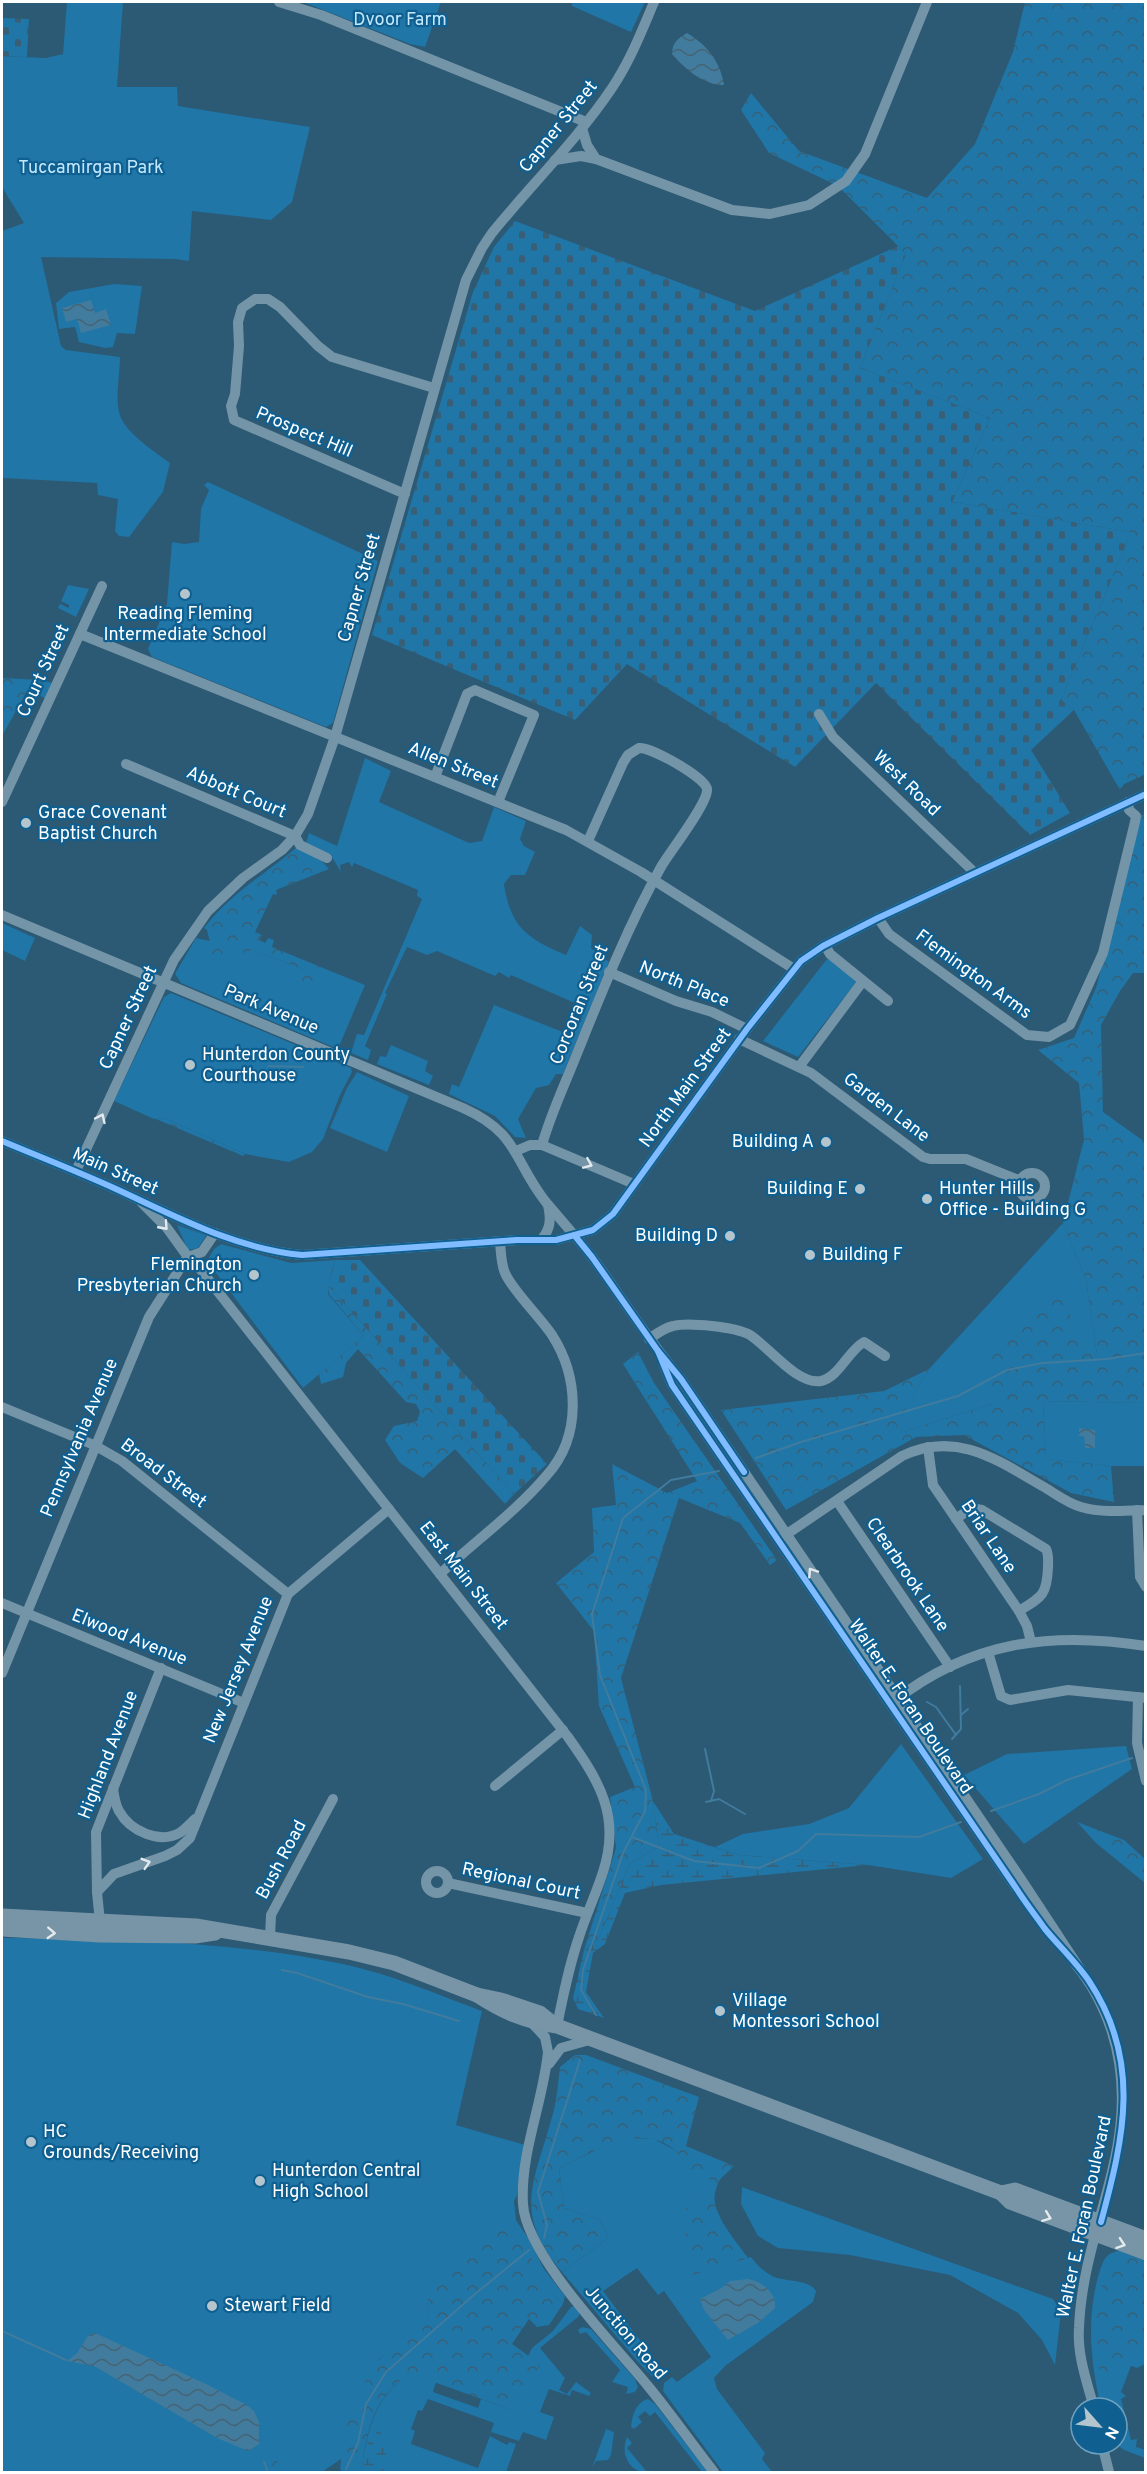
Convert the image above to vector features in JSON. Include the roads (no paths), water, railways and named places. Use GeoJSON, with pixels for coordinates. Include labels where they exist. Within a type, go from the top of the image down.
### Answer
{"type":"FeatureCollection","features":[{"type":"Feature","properties":{"kind":"highway"},"geometry":{"type":"LineString","coordinates":[[2,1916],[196,1926],[377,1958],[477,1995],[540,2013],[557,2026]]}},
{"type":"Feature","properties":{"kind":"highway"},"geometry":{"type":"LineString","coordinates":[[2,1929],[100,1935],[195,1936],[224,1932]]}},
{"type":"Feature","properties":{"kind":"highway"},"geometry":{"type":"LineString","coordinates":[[477,1995],[497,2008],[532,2023],[557,2026],[593,2039],[1001,2193],[1010,2202],[1099,2229],[1146,2239]]}},
{"type":"Feature","properties":{"kind":"highway"},"geometry":{"type":"LineString","coordinates":[[1099,2229],[1146,2253]]}},
{"type":"Feature","properties":{"kind":"street"},"geometry":{"type":"LineString","coordinates":[[279,2],[321,15],[584,125],[587,145],[596,159]]}},
{"type":"Feature","properties":{"kind":"street","name":"Capner Street"},"geometry":{"type":"LineString","coordinates":[[76,1171],[174,960],[208,911],[243,878],[282,850],[295,836],[308,814],[335,737],[460,298],[475,261],[492,233],[584,125],[624,70],[654,2]]}},
{"type":"Feature","properties":{"kind":"street"},"geometry":{"type":"LineString","coordinates":[[554,160],[581,156],[596,159],[732,210],[770,214],[809,205],[846,181],[865,154],[927,2]]}},
{"type":"Feature","properties":{"kind":"street","name":"Prospect Hill"},"geometry":{"type":"LineString","coordinates":[[405,494],[234,420],[231,406],[235,394],[239,346],[238,322],[242,308],[255,299],[268,299],[280,307],[332,357],[434,388]]}},
{"type":"Feature","properties":{"kind":"street","name":"Court Street"},"geometry":{"type":"LineString","coordinates":[[2,802],[102,586]]}},
{"type":"Feature","properties":{"kind":"street","name":"Allen Street"},"geometry":{"type":"LineString","coordinates":[[80,634],[498,802],[588,842],[794,969]]}},
{"type":"Feature","properties":{"kind":"street"},"geometry":{"type":"LineString","coordinates":[[435,777],[467,694],[475,690],[534,715],[498,802]]}},
{"type":"Feature","properties":{"kind":"street","name":"West Road"},"geometry":{"type":"LineString","coordinates":[[819,714],[825,727],[840,744],[975,873]]}},
{"type":"Feature","properties":{"kind":"street","name":"Corcoran Street"},"geometry":{"type":"LineString","coordinates":[[542,1145],[609,972],[654,881],[705,798],[706,786],[696,777],[644,748],[634,750],[623,764],[588,842]]}},
{"type":"Feature","properties":{"kind":"street","name":"Abbott Court"},"geometry":{"type":"LineString","coordinates":[[126,764],[295,836],[300,845],[327,858]]}},
{"type":"Feature","properties":{"kind":"street","name":"North Main Street"},"geometry":{"type":"LineString","coordinates":[[215,1233],[262,1248],[302,1255],[541,1240],[574,1236],[592,1230],[613,1214],[739,1039],[806,957],[878,918],[1146,794]]}},
{"type":"Feature","properties":{"kind":"street","name":"Flemington Arms"},"geometry":{"type":"LineString","coordinates":[[878,918],[889,934],[1027,1035],[1049,1037],[1071,1025],[1102,953],[1135,822],[1136,816],[1129,810],[1128,802]]}},
{"type":"Feature","properties":{"kind":"street","name":"Park Avenue"},"geometry":{"type":"LineString","coordinates":[[2,915],[473,1113],[501,1132],[516,1151],[548,1204],[574,1236]]}},
{"type":"Feature","properties":{"kind":"street"},"geometry":{"type":"LineString","coordinates":[[825,945],[830,954],[888,1001]]}},
{"type":"Feature","properties":{"kind":"street","name":"North Place"},"geometry":{"type":"LineString","coordinates":[[609,972],[676,1001],[712,1012],[747,1029]]}},
{"type":"Feature","properties":{"kind":"street"},"geometry":{"type":"LineString","coordinates":[[799,1066],[863,981]]}},
{"type":"Feature","properties":{"kind":"street","name":"Garden Lane"},"geometry":{"type":"LineString","coordinates":[[739,1039],[799,1066],[923,1157],[966,1159],[1021,1181]]}},
{"type":"Feature","properties":{"kind":"street","name":"Main Street"},"geometry":{"type":"LineString","coordinates":[[2,1141],[76,1171],[215,1233]]}},
{"type":"Feature","properties":{"kind":"street"},"geometry":{"type":"LineString","coordinates":[[516,1151],[530,1145],[542,1145],[634,1184]]}},
{"type":"Feature","properties":{"kind":"street","name":"East Main Street"},"geometry":{"type":"LineString","coordinates":[[137,1198],[167,1228],[188,1257],[197,1265],[563,1730],[597,1781],[609,1817],[607,1858],[571,1962],[557,2026]]}},
{"type":"Feature","properties":{"kind":"street"},"geometry":{"type":"LineString","coordinates":[[541,1240],[548,1233],[550,1226],[548,1204]]}},
{"type":"Feature","properties":{"kind":"street","name":"Pennsylvania Avenue"},"geometry":{"type":"LineString","coordinates":[[2,1673],[94,1445],[149,1317],[188,1257],[202,1252],[215,1233]]}},
{"type":"Feature","properties":{"kind":"street","name":"Walter E. Foran Boulevard"},"geometry":{"type":"LineString","coordinates":[[574,1236],[658,1351],[672,1386],[782,1537],[894,1702],[1027,1887],[1089,1982],[1107,2018],[1119,2054],[1123,2080],[1124,2115],[1120,2150],[1084,2289],[1078,2329],[1080,2354],[1091,2396]]}},
{"type":"Feature","properties":{"kind":"street"},"geometry":{"type":"LineString","coordinates":[[440,1574],[548,1474],[563,1450],[570,1428],[572,1390],[567,1365],[550,1333],[505,1273],[500,1242]]}},
{"type":"Feature","properties":{"kind":"street"},"geometry":{"type":"LineString","coordinates":[[649,1339],[674,1325],[741,1331],[752,1336],[800,1376],[822,1381],[834,1374],[854,1347],[864,1342],[885,1356]]}},
{"type":"Feature","properties":{"kind":"street","name":"Broad Street"},"geometry":{"type":"LineString","coordinates":[[2,1407],[94,1445],[134,1470],[288,1594]]}},
{"type":"Feature","properties":{"kind":"street"},"geometry":{"type":"LineString","coordinates":[[782,1537],[902,1456],[928,1447],[950,1446],[975,1450],[1081,1507],[1097,1510],[1141,1510],[1143,1558],[1140,1576],[1146,1587]]}},
{"type":"Feature","properties":{"kind":"street","name":"Briar Lane"},"geometry":{"type":"LineString","coordinates":[[928,1447],[933,1485],[1018,1611],[1031,1642]]}},
{"type":"Feature","properties":{"kind":"street","name":"Clearbrook Lane"},"geometry":{"type":"LineString","coordinates":[[837,1501],[950,1667]]}},
{"type":"Feature","properties":{"kind":"street","name":"New Jersey Avenue"},"geometry":{"type":"LineString","coordinates":[[97,1892],[114,1874],[165,1856],[177,1850],[190,1838],[288,1594],[389,1509]]}},
{"type":"Feature","properties":{"kind":"street"},"geometry":{"type":"LineString","coordinates":[[956,1519],[971,1509],[982,1510],[1046,1549],[1049,1558],[1045,1591],[1037,1600],[1018,1611]]}},
{"type":"Feature","properties":{"kind":"street","name":"Elwood Avenue"},"geometry":{"type":"LineString","coordinates":[[2,1603],[244,1703]]}},
{"type":"Feature","properties":{"kind":"street"},"geometry":{"type":"LineString","coordinates":[[894,1702],[950,1667],[988,1652],[1031,1642],[1095,1640],[1146,1646]]}},
{"type":"Feature","properties":{"kind":"street"},"geometry":{"type":"LineString","coordinates":[[988,1652],[1001,1696],[1010,1700],[1068,1690],[1142,1697],[1137,1743],[1146,1781]]}},
{"type":"Feature","properties":{"kind":"street","name":"Highland Avenue"},"geometry":{"type":"LineString","coordinates":[[97,1892],[96,1832],[161,1668]]}},
{"type":"Feature","properties":{"kind":"street"},"geometry":{"type":"LineString","coordinates":[[495,1786],[563,1730]]}},
{"type":"Feature","properties":{"kind":"street"},"geometry":{"type":"LineString","coordinates":[[113,1787],[119,1812],[129,1823]]}},
{"type":"Feature","properties":{"kind":"street","name":"Bush Road"},"geometry":{"type":"LineString","coordinates":[[270,1938],[271,1915],[333,1800]]}},
{"type":"Feature","properties":{"kind":"street","name":"New Jersey Avenue"},"geometry":{"type":"LineString","coordinates":[[152,1837],[159,1838],[180,1833],[200,1814]]}},
{"type":"Feature","properties":{"kind":"street"},"geometry":{"type":"LineString","coordinates":[[96,1832],[103,1822],[117,1817],[163,1842],[165,1856]]}},
{"type":"Feature","properties":{"kind":"street"},"geometry":{"type":"LineString","coordinates":[[96,1856],[111,1868],[122,1870]]}},
{"type":"Feature","properties":{"kind":"street","name":"Regional Court"},"geometry":{"type":"LineString","coordinates":[[448,1883],[587,1913]]}},
{"type":"Feature","properties":{"kind":"street"},"geometry":{"type":"LineString","coordinates":[[97,1892],[100,1922]]}},
{"type":"Feature","properties":{"kind":"street"},"geometry":{"type":"LineString","coordinates":[[532,2023],[547,2041],[546,2070]]}},
{"type":"Feature","properties":{"kind":"street"},"geometry":{"type":"LineString","coordinates":[[546,2070],[552,2058],[561,2048],[593,2039]]}},
{"type":"Feature","properties":{"kind":"street","name":"Junction Road"},"geometry":{"type":"LineString","coordinates":[[546,2070],[527,2157],[523,2207],[534,2240],[550,2268],[649,2387],[714,2472]]}},
{"type":"Feature","properties":{"kind":"street"},"geometry":{"type":"LineString","coordinates":[[1105,2456],[1109,2472]]}},
{"type":"Feature","properties":{"kind":"water"},"geometry":{"type":"Polygon","coordinates":[[[687,33],[712,54],[724,85],[709,83],[702,79],[682,65],[672,54],[676,41],[687,33]]]}},
{"type":"Feature","properties":{"kind":"water"},"geometry":{"type":"Polygon","coordinates":[[[91,300],[95,313],[106,309],[111,325],[81,333],[77,319],[66,322],[62,308],[91,300]]]}},
{"type":"Feature","properties":{"kind":"water"},"geometry":{"type":"Polygon","coordinates":[[[1079,1428],[1095,1430],[1095,1448],[1085,1448],[1084,1436],[1079,1436],[1079,1428]]]}},
{"type":"Feature","properties":{"kind":"water"},"geometry":{"type":"Polygon","coordinates":[[[748,2279],[768,2289],[774,2297],[775,2308],[758,2323],[728,2340],[704,2310],[700,2299],[730,2281],[748,2279]]]}},
{"type":"Feature","properties":{"kind":"water"},"geometry":{"type":"Polygon","coordinates":[[[95,2333],[247,2405],[254,2411],[259,2422],[259,2444],[248,2451],[217,2438],[94,2366],[67,2361],[77,2353],[88,2336],[95,2333]]]}},
{"type":"Feature","properties":{"kind":"waterway"},"geometry":{"type":"LineString","coordinates":[[269,1066],[303,1067]]}},
{"type":"Feature","properties":{"kind":"waterway"},"geometry":{"type":"LineString","coordinates":[[756,1458],[801,1442],[958,1396],[1007,1370],[1042,1363],[1107,1359],[1146,1353]]}},
{"type":"Feature","properties":{"kind":"waterway"},"geometry":{"type":"LineString","coordinates":[[596,2015],[581,1990],[583,1970],[623,1853],[645,1811],[646,1790],[600,1675],[592,1614],[623,1518],[671,1480],[719,1471]]}},
{"type":"Feature","properties":{"kind":"waterway"},"geometry":{"type":"LineString","coordinates":[[952,1739],[961,1729],[960,1686]]}},
{"type":"Feature","properties":{"kind":"waterway"},"geometry":{"type":"LineString","coordinates":[[927,1702],[936,1707],[956,1735]]}},
{"type":"Feature","properties":{"kind":"waterway"},"geometry":{"type":"LineString","coordinates":[[961,1715],[968,1709]]}},
{"type":"Feature","properties":{"kind":"waterway"},"geometry":{"type":"LineString","coordinates":[[705,1749],[714,1791],[711,1801]]}},
{"type":"Feature","properties":{"kind":"waterway"},"geometry":{"type":"LineString","coordinates":[[991,1811],[1039,1794],[1067,1780],[1132,1758]]}},
{"type":"Feature","properties":{"kind":"waterway"},"geometry":{"type":"LineString","coordinates":[[706,1802],[719,1799],[745,1814]]}},
{"type":"Feature","properties":{"kind":"waterway"},"geometry":{"type":"LineString","coordinates":[[632,1837],[694,1861],[759,1868],[798,1851],[816,1834],[919,1837],[961,1822]]}},
{"type":"Feature","properties":{"kind":"waterway"},"geometry":{"type":"LineString","coordinates":[[282,1970],[368,1997],[403,2004],[459,2021]]}},
{"type":"Feature","properties":{"kind":"waterway"},"geometry":{"type":"LineString","coordinates":[[544,2238],[547,2225],[538,2192],[580,2060]]}},
{"type":"Feature","properties":{"kind":"waterway"},"geometry":{"type":"LineString","coordinates":[[346,2469],[358,2443],[366,2404],[386,2372],[529,2250]]}},
{"type":"Feature","properties":{"kind":"waterway"},"geometry":{"type":"LineString","coordinates":[[2,2331],[66,2360]]}},
{"type":"Feature","properties":{"kind":"waterway"},"geometry":{"type":"LineString","coordinates":[[264,2462],[268,2472]]}},
{"type":"Feature","properties":{"kind":"place","name":"Reading Fleming Intermediate School"},"geometry":{"type":"Point","coordinates":[185,594]}},
{"type":"Feature","properties":{"kind":"place","name":"Grace Covenant Baptist Church"},"geometry":{"type":"Point","coordinates":[26,823]}},
{"type":"Feature","properties":{"kind":"place","name":"Hunterdon County Courthouse"},"geometry":{"type":"Point","coordinates":[190,1065]}},
{"type":"Feature","properties":{"kind":"place","name":"Building A"},"geometry":{"type":"Point","coordinates":[826,1142]}},
{"type":"Feature","properties":{"kind":"place","name":"Building E"},"geometry":{"type":"Point","coordinates":[860,1189]}},
{"type":"Feature","properties":{"kind":"place","name":"Hunter Hills Office - Building G"},"geometry":{"type":"Point","coordinates":[927,1199]}},
{"type":"Feature","properties":{"kind":"place","name":"Building D"},"geometry":{"type":"Point","coordinates":[730,1236]}},
{"type":"Feature","properties":{"kind":"place","name":"Building F"},"geometry":{"type":"Point","coordinates":[810,1255]}},
{"type":"Feature","properties":{"kind":"place","name":"Flemington Presbyterian Church"},"geometry":{"type":"Point","coordinates":[254,1275]}},
{"type":"Feature","properties":{"kind":"place","name":"Village Montessori School"},"geometry":{"type":"Point","coordinates":[720,2011]}},
{"type":"Feature","properties":{"kind":"place","name":"HC Grounds/Receiving"},"geometry":{"type":"Point","coordinates":[31,2142]}},
{"type":"Feature","properties":{"kind":"place","name":"Hunterdon Central High School"},"geometry":{"type":"Point","coordinates":[260,2181]}},
{"type":"Feature","properties":{"kind":"place","name":"Stewart Field"},"geometry":{"type":"Point","coordinates":[212,2306]}},
{"type":"Feature","properties":{"kind":"park label","name":"Dvoor Farm"},"geometry":{"type":"Point","coordinates":[400,20]}},
{"type":"Feature","properties":{"kind":"park label","name":"Tuccamirgan Park"},"geometry":{"type":"Point","coordinates":[91,168]}}]}
